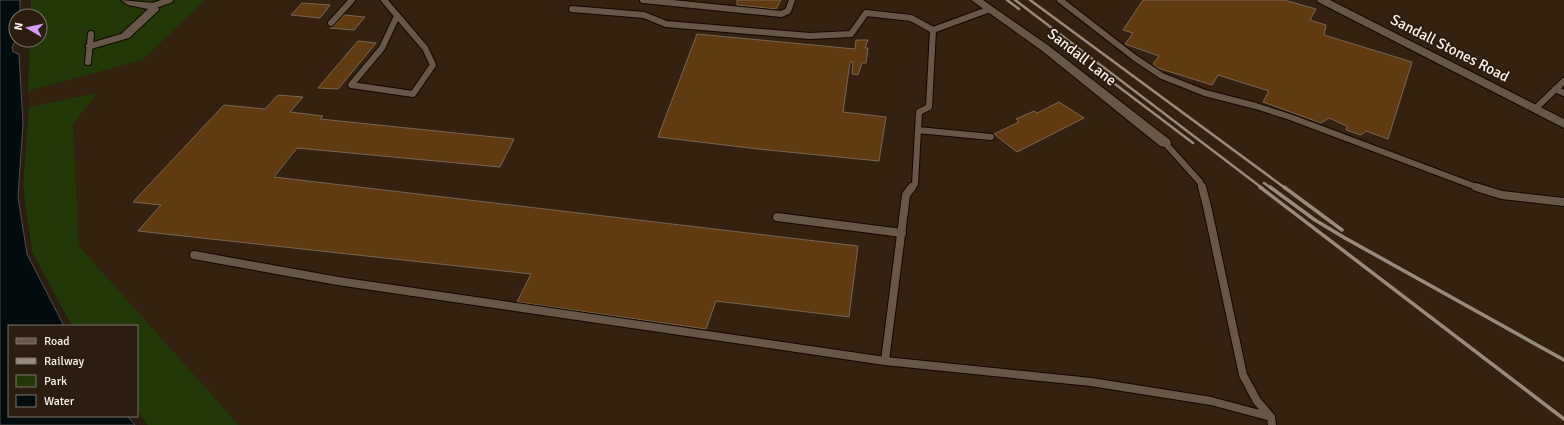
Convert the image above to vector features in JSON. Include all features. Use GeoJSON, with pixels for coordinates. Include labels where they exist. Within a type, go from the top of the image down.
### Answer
{"type":"FeatureCollection","features":[{"type":"Feature","properties":{"kind":"street"},"geometry":{"type":"LineString","coordinates":[[91,46],[125,36],[153,12],[153,6],[132,3],[126,0]]}},
{"type":"Feature","properties":{"kind":"street","name":"Sandall Lane"},"geometry":{"type":"LineString","coordinates":[[976,0],[1045,48],[1165,144]]}},
{"type":"Feature","properties":{"kind":"street","name":"Sandall Stones Road"},"geometry":{"type":"LineString","coordinates":[[1322,0],[1564,124]]}},
{"type":"Feature","properties":{"kind":"lane"},"geometry":{"type":"LineString","coordinates":[[153,6],[170,0]]}},
{"type":"Feature","properties":{"kind":"lane"},"geometry":{"type":"LineString","coordinates":[[331,23],[352,0]]}},
{"type":"Feature","properties":{"kind":"lane"},"geometry":{"type":"LineString","coordinates":[[384,0],[425,48],[433,65],[413,94],[351,85],[382,48],[397,16]]}},
{"type":"Feature","properties":{"kind":"lane"},"geometry":{"type":"LineString","coordinates":[[643,0],[781,14],[788,11],[792,0]]}},
{"type":"Feature","properties":{"kind":"lane"},"geometry":{"type":"LineString","coordinates":[[1060,0],[1135,58],[1162,76],[1205,93],[1256,106],[1283,115],[1425,167],[1472,186],[1502,195],[1564,202]]}},
{"type":"Feature","properties":{"kind":"lane"},"geometry":{"type":"LineString","coordinates":[[572,9],[644,15],[666,24],[810,36],[851,34],[866,13],[911,18],[933,30],[990,9]]}},
{"type":"Feature","properties":{"kind":"lane"},"geometry":{"type":"LineString","coordinates":[[886,361],[906,195],[915,184],[919,112],[929,107],[933,30]]}},
{"type":"Feature","properties":{"kind":"lane"},"geometry":{"type":"LineString","coordinates":[[88,62],[91,46],[91,34]]}},
{"type":"Feature","properties":{"kind":"lane"},"geometry":{"type":"LineString","coordinates":[[1535,109],[1564,81]]}},
{"type":"Feature","properties":{"kind":"lane"},"geometry":{"type":"LineString","coordinates":[[1556,89],[1564,93]]}},
{"type":"Feature","properties":{"kind":"lane"},"geometry":{"type":"LineString","coordinates":[[918,130],[991,137]]}},
{"type":"Feature","properties":{"kind":"lane"},"geometry":{"type":"LineString","coordinates":[[1165,144],[1200,182],[1207,206],[1243,375],[1257,401],[1271,421]]}},
{"type":"Feature","properties":{"kind":"lane"},"geometry":{"type":"LineString","coordinates":[[777,217],[902,233]]}},
{"type":"Feature","properties":{"kind":"lane"},"geometry":{"type":"LineString","coordinates":[[194,255],[346,282],[886,361],[1091,382],[1211,401],[1271,421]]}},
{"type":"Feature","properties":{"kind":"shaded area"},"geometry":{"type":"Polygon","coordinates":[[[205,0],[1564,0],[1564,425],[239,425],[79,246],[73,125],[97,93],[29,107],[28,91],[143,60],[205,0]]]}},
{"type":"Feature","properties":{"kind":"green space"},"geometry":{"type":"Polygon","coordinates":[[[31,0],[205,0],[143,60],[28,91],[30,48],[48,48],[48,8],[31,8],[31,0]]]}},
{"type":"Feature","properties":{"kind":"green space"},"geometry":{"type":"Polygon","coordinates":[[[97,93],[73,125],[79,246],[239,425],[148,425],[138,412],[138,325],[71,325],[32,252],[23,187],[29,107],[97,93]]]}},
{"type":"Feature","properties":{"kind":"water"},"geometry":{"type":"Polygon","coordinates":[[[0,0],[20,0],[20,8],[8,8],[8,48],[12,48],[13,52],[19,54],[23,123],[18,197],[27,254],[63,325],[8,325],[8,417],[128,417],[135,425],[0,425],[0,0]]]}},
{"type":"Feature","properties":{"kind":"building"},"geometry":{"type":"Polygon","coordinates":[[[737,0],[781,0],[776,9],[737,5],[737,0]]]}},
{"type":"Feature","properties":{"kind":"building"},"geometry":{"type":"Polygon","coordinates":[[[1143,0],[1284,0],[1316,9],[1310,20],[1326,25],[1324,35],[1412,62],[1388,139],[1366,131],[1361,135],[1346,130],[1347,126],[1329,118],[1321,123],[1263,102],[1269,91],[1218,75],[1212,85],[1158,68],[1153,64],[1159,56],[1125,44],[1133,33],[1123,30],[1143,0]]]}},
{"type":"Feature","properties":{"kind":"building"},"geometry":{"type":"Polygon","coordinates":[[[302,3],[330,5],[320,18],[291,15],[302,3]]]}},
{"type":"Feature","properties":{"kind":"building"},"geometry":{"type":"Polygon","coordinates":[[[344,15],[365,17],[354,30],[330,28],[334,26],[344,15]]]}},
{"type":"Feature","properties":{"kind":"building"},"geometry":{"type":"Polygon","coordinates":[[[697,34],[855,49],[856,40],[868,40],[865,48],[868,48],[866,63],[862,63],[858,75],[852,74],[853,62],[850,62],[843,112],[886,117],[879,161],[658,137],[697,34]]]}},
{"type":"Feature","properties":{"kind":"building"},"geometry":{"type":"Polygon","coordinates":[[[358,41],[376,43],[338,89],[318,88],[358,41]]]}},
{"type":"Feature","properties":{"kind":"building"},"geometry":{"type":"Polygon","coordinates":[[[278,95],[303,97],[290,112],[323,116],[320,119],[514,139],[500,167],[297,148],[274,177],[858,246],[849,317],[716,301],[706,329],[517,302],[531,274],[138,231],[161,205],[133,202],[224,105],[265,109],[278,95]]]}},
{"type":"Feature","properties":{"kind":"building"},"geometry":{"type":"Polygon","coordinates":[[[1059,102],[1084,118],[1017,152],[994,134],[1019,122],[1016,119],[1034,111],[1037,113],[1059,102]]]}},
{"type":"Feature","properties":{"kind":"railway"},"geometry":{"type":"LineString","coordinates":[[1007,0],[1019,9]]}},
{"type":"Feature","properties":{"kind":"railway"},"geometry":{"type":"LineString","coordinates":[[1015,0],[1262,188]]}},
{"type":"Feature","properties":{"kind":"railway"},"geometry":{"type":"LineString","coordinates":[[1030,0],[1285,188]]}},
{"type":"Feature","properties":{"kind":"railway"},"geometry":{"type":"LineString","coordinates":[[1115,84],[1193,143]]}},
{"type":"Feature","properties":{"kind":"railway"},"geometry":{"type":"LineString","coordinates":[[1264,183],[1271,188]]}},
{"type":"Feature","properties":{"kind":"railway"},"geometry":{"type":"LineString","coordinates":[[1260,187],[1564,419]]}},
{"type":"Feature","properties":{"kind":"railway"},"geometry":{"type":"LineString","coordinates":[[1270,187],[1315,220],[1345,238],[1564,360]]}},
{"type":"Feature","properties":{"kind":"railway"},"geometry":{"type":"LineString","coordinates":[[1284,187],[1342,230]]}}]}
